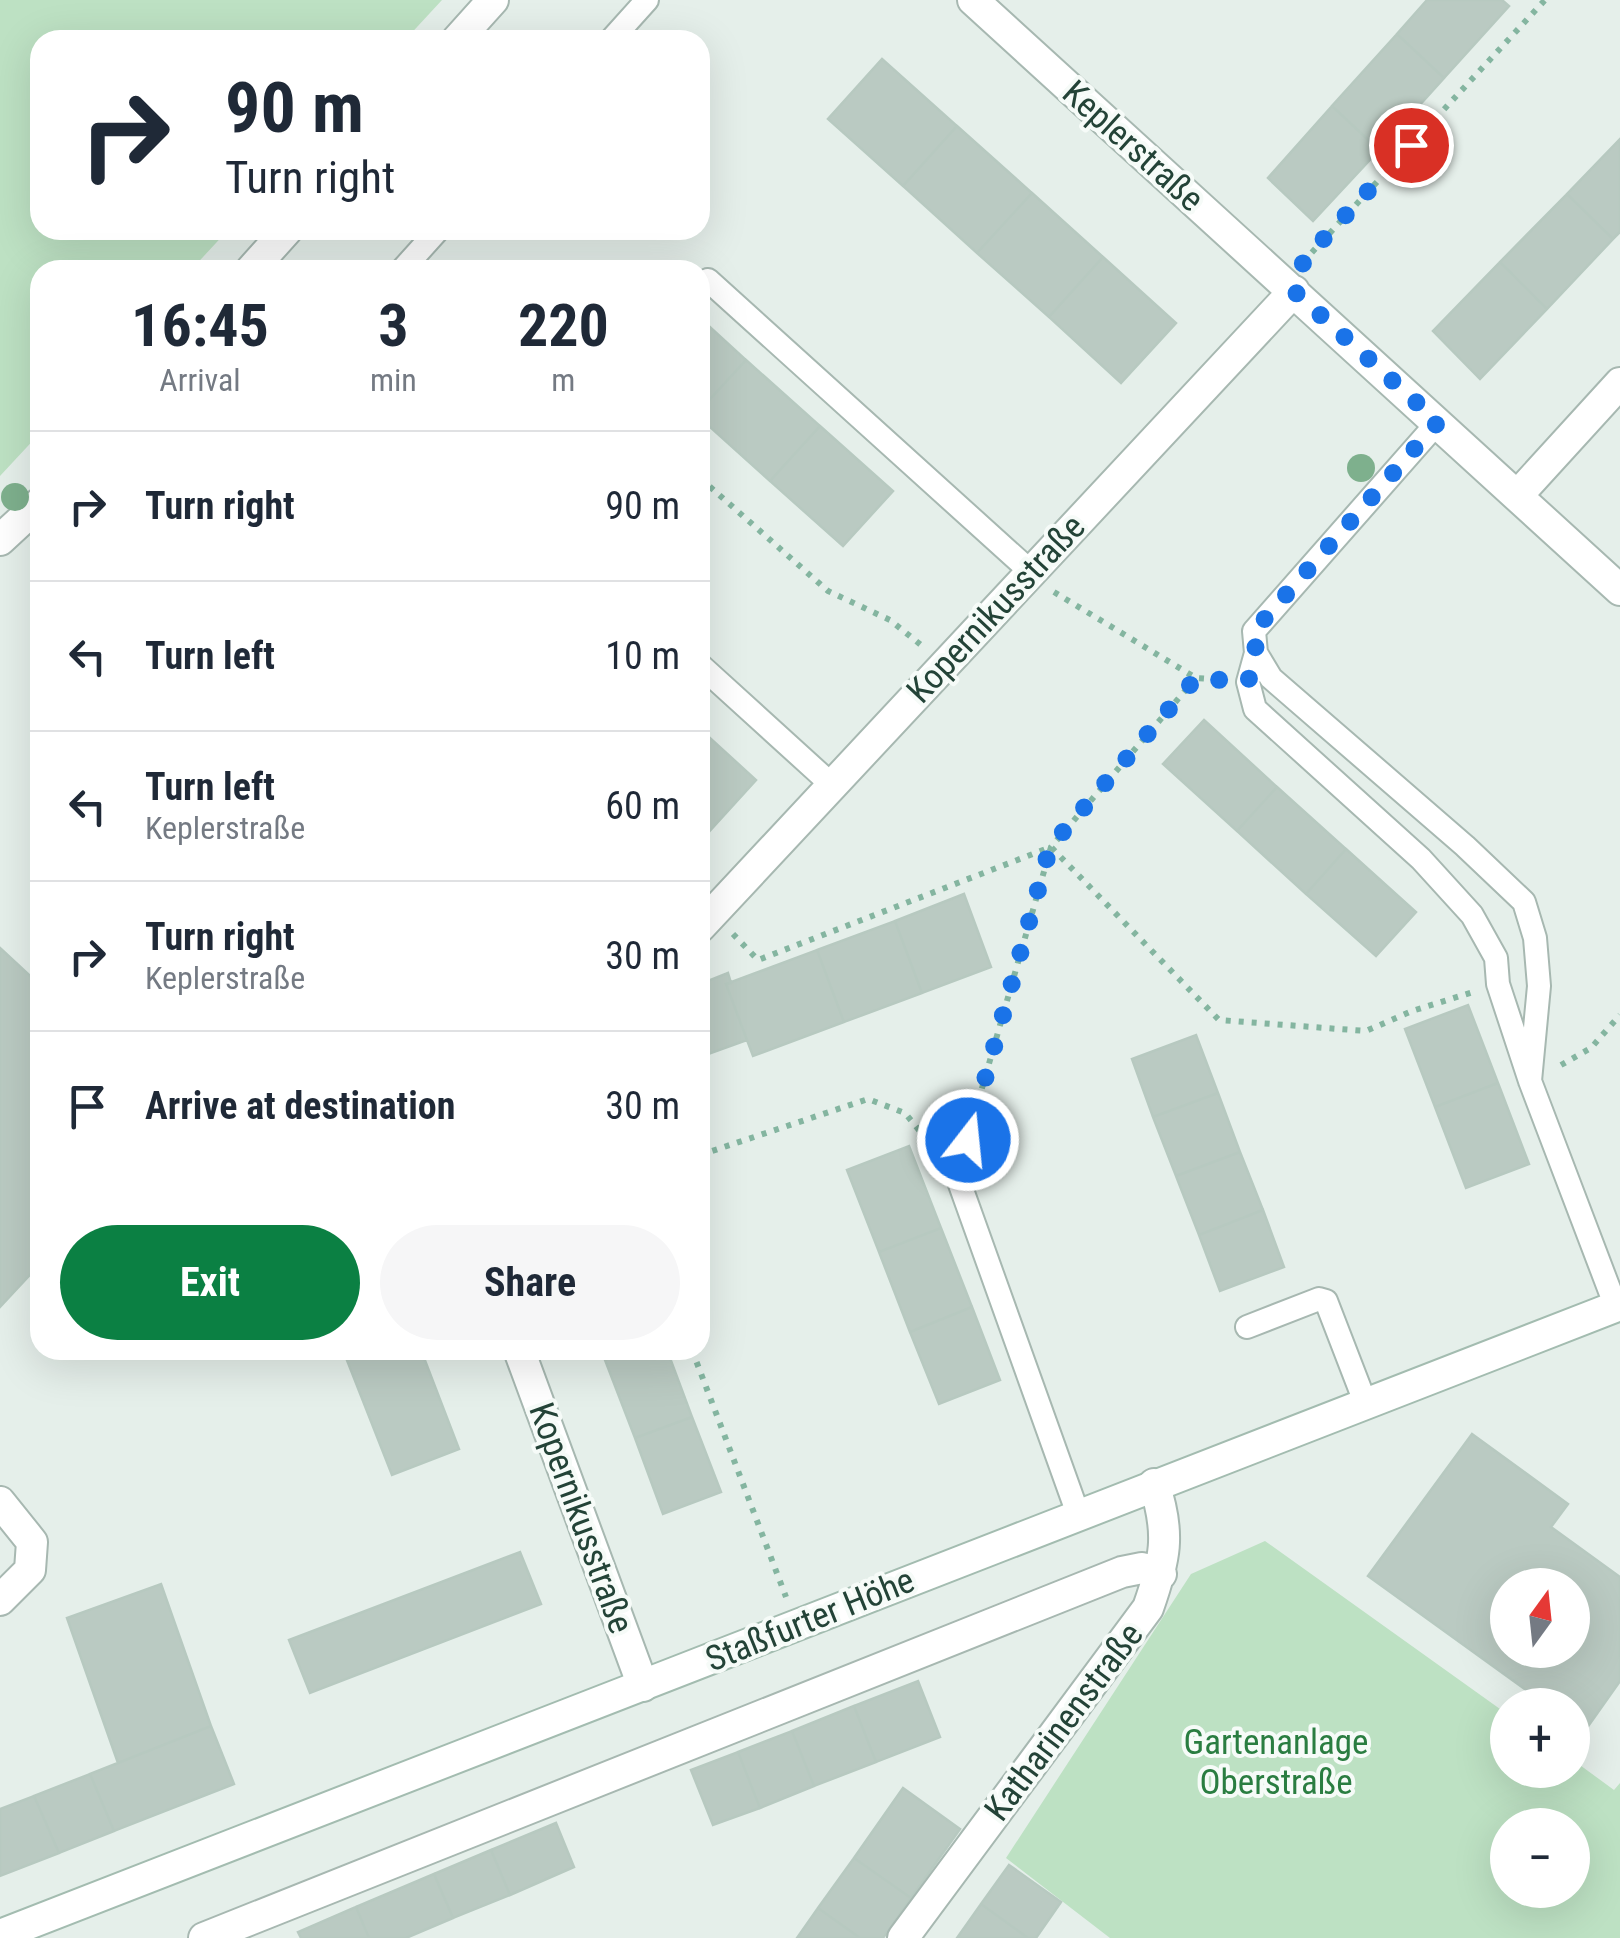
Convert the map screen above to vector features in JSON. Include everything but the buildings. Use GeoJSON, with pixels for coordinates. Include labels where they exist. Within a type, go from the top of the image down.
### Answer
{"type":"FeatureCollection","features":[{"type":"Feature","properties":{"kind":"street"},"geometry":{"type":"LineString","coordinates":[[467,30],[494,0]]}},
{"type":"Feature","properties":{"kind":"street","name":"Keplerstraße"},"geometry":{"type":"LineString","coordinates":[[973,0],[1620,590]]}},
{"type":"Feature","properties":{"kind":"street"},"geometry":{"type":"LineString","coordinates":[[260,260],[278,240]]}},
{"type":"Feature","properties":{"kind":"street","name":"Kopernikusstraße"},"geometry":{"type":"LineString","coordinates":[[710,918],[1294,291]]}},
{"type":"Feature","properties":{"kind":"street"},"geometry":{"type":"LineString","coordinates":[[1517,496],[1620,383]]}},
{"type":"Feature","properties":{"kind":"street"},"geometry":{"type":"LineString","coordinates":[[0,540],[30,512]]}},
{"type":"Feature","properties":{"kind":"street","name":"Staßfurter Höhe"},"geometry":{"type":"LineString","coordinates":[[0,1934],[1618,1306]]}},
{"type":"Feature","properties":{"kind":"street","name":"Kopernikusstraße"},"geometry":{"type":"LineString","coordinates":[[523,1360],[644,1686]]}},
{"type":"Feature","properties":{"kind":"street","name":"Katharinenstraße"},"geometry":{"type":"LineString","coordinates":[[904,1938],[1148,1608],[1160,1574],[1166,1528],[1154,1484]]}},
{"type":"Feature","properties":{"kind":"street"},"geometry":{"type":"LineString","coordinates":[[0,1502],[32,1542],[30,1570],[0,1600]]}},
{"type":"Feature","properties":{"kind":"street","name":"Staßfurter Höhe"},"geometry":{"type":"LineString","coordinates":[[204,1938],[1122,1572],[1142,1568],[1160,1574]]}},
{"type":"Feature","properties":{"kind":"lane"},"geometry":{"type":"LineString","coordinates":[[620,30],[647,0]]}},
{"type":"Feature","properties":{"kind":"lane"},"geometry":{"type":"LineString","coordinates":[[411,260],[429,240]]}},
{"type":"Feature","properties":{"kind":"lane"},"geometry":{"type":"LineString","coordinates":[[710,282],[1030,572]]}},
{"type":"Feature","properties":{"kind":"lane"},"geometry":{"type":"LineString","coordinates":[[1438,422],[1255,642],[1248,682],[1255,709],[1421,859],[1472,915],[1496,958],[1498,984],[1530,1081],[1618,1306]]}},
{"type":"Feature","properties":{"kind":"lane"},"geometry":{"type":"LineString","coordinates":[[1255,642],[1271,678],[1524,902],[1535,938],[1539,986],[1530,1081]]}},
{"type":"Feature","properties":{"kind":"lane"},"geometry":{"type":"LineString","coordinates":[[710,674],[832,786]]}},
{"type":"Feature","properties":{"kind":"lane"},"geometry":{"type":"LineString","coordinates":[[957,1176],[1078,1514]]}},
{"type":"Feature","properties":{"kind":"lane"},"geometry":{"type":"LineString","coordinates":[[1247,1328],[1319,1299],[1326,1301],[1365,1402]]}},
{"type":"Feature","properties":{"kind":"path"},"geometry":{"type":"LineString","coordinates":[[1294,291],[1304,260],[1545,0]]}},
{"type":"Feature","properties":{"kind":"path"},"geometry":{"type":"LineString","coordinates":[[710,487],[828,590],[890,620],[944,664]]}},
{"type":"Feature","properties":{"kind":"path"},"geometry":{"type":"LineString","coordinates":[[1030,572],[1065,601],[1196,678],[1248,682]]}},
{"type":"Feature","properties":{"kind":"path"},"geometry":{"type":"LineString","coordinates":[[957,1176],[1050,847],[1196,678]]}},
{"type":"Feature","properties":{"kind":"path"},"geometry":{"type":"LineString","coordinates":[[710,923],[758,960],[1050,847]]}},
{"type":"Feature","properties":{"kind":"path"},"geometry":{"type":"LineString","coordinates":[[1050,847],[1219,1020],[1366,1031],[1412,1011],[1498,984]]}},
{"type":"Feature","properties":{"kind":"path"},"geometry":{"type":"LineString","coordinates":[[1530,1081],[1591,1048],[1620,1015]]}},
{"type":"Feature","properties":{"kind":"path"},"geometry":{"type":"LineString","coordinates":[[710,1152],[868,1099],[905,1113],[957,1176]]}},
{"type":"Feature","properties":{"kind":"path"},"geometry":{"type":"LineString","coordinates":[[696,1360],[796,1626]]}},
{"type":"Feature","properties":{"kind":"green space"},"geometry":{"type":"Polygon","coordinates":[[[0,0],[442,0],[414,30],[30,30],[30,240],[219,240],[200,260],[30,260],[30,444],[0,476],[0,0]]]}},
{"type":"Feature","properties":{"kind":"green space","name":"Gartenanlage Oberstraße"},"geometry":{"type":"Polygon","coordinates":[[[1265,1541],[1490,1702],[1490,1788],[1590,1788],[1590,1772],[1614,1790],[1620,1783],[1620,1938],[1110,1938],[1006,1858],[1191,1574],[1265,1541]]]}},
{"type":"Feature","properties":{"kind":"route"},"geometry":{"type":"LineString","coordinates":[[968,1140],[1050,847],[1196,678],[1248,682],[1256,653],[1254,631],[1438,422],[1294,291],[1304,260],[1411,145]]}}]}
